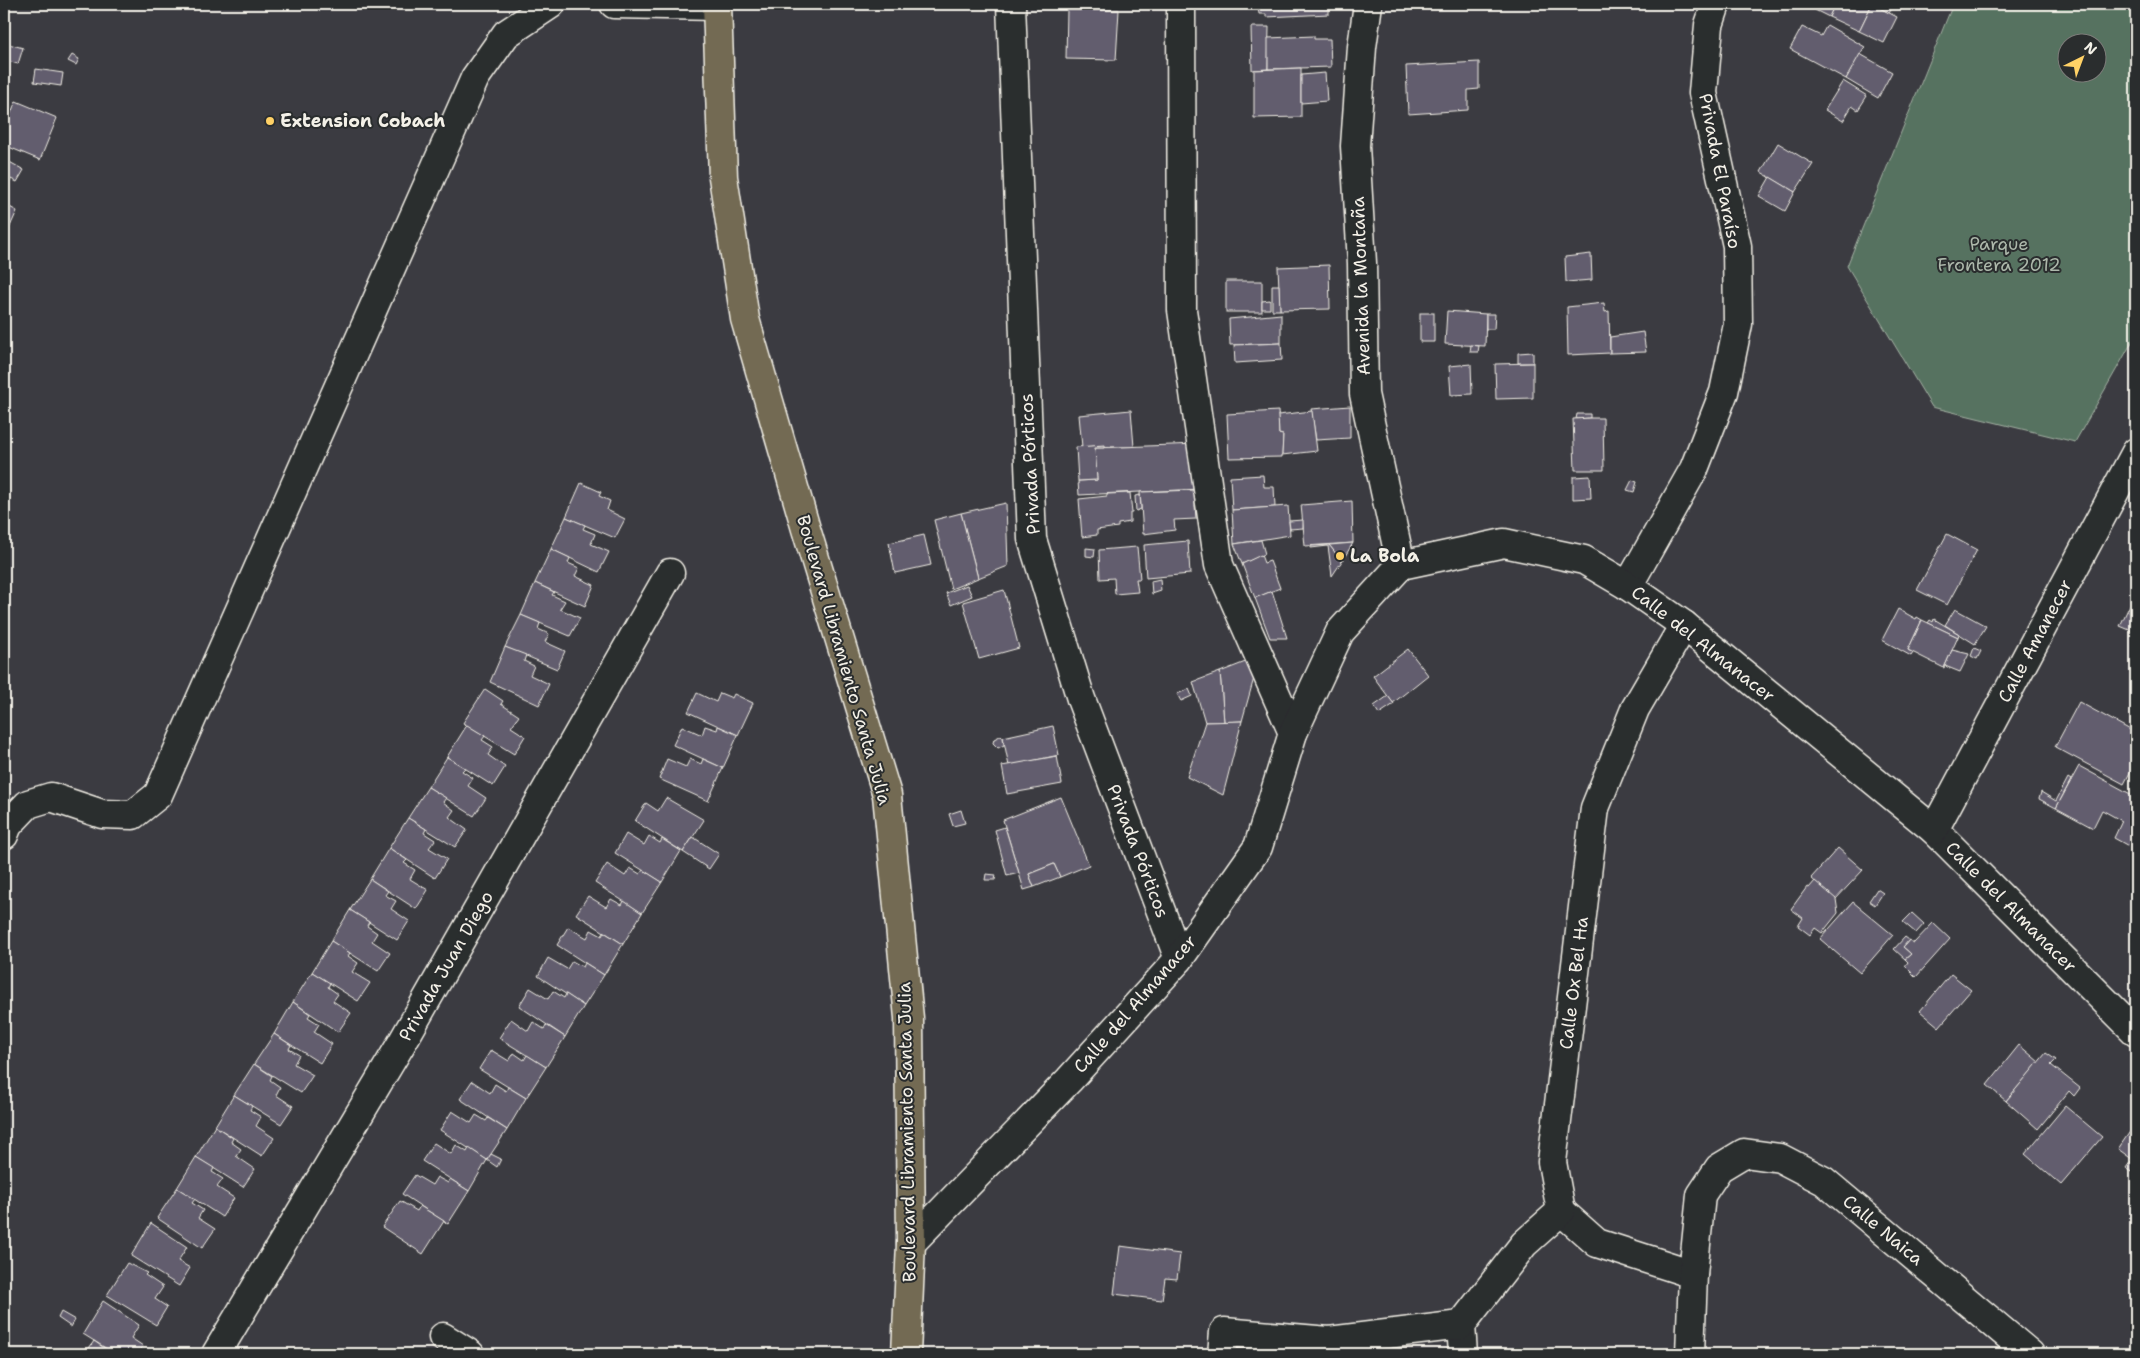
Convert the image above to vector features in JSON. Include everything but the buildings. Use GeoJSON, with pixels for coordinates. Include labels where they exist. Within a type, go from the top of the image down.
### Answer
{"type":"FeatureCollection","features":[{"type":"Feature","properties":{"kind":"main road","name":"Boulevard Libramiento Santa Julia"},"geometry":{"type":"LineString","coordinates":[[717,5],[723,178],[746,319],[806,529],[888,795],[909,1018],[912,1243],[906,1354]]}},
{"type":"Feature","properties":{"kind":"street"},"geometry":{"type":"LineString","coordinates":[[4,835],[8,825],[28,804],[51,797],[102,814],[133,815],[158,795],[475,78],[506,34],[551,4]]}},
{"type":"Feature","properties":{"kind":"street"},"geometry":{"type":"LineString","coordinates":[[614,4],[717,5]]}},
{"type":"Feature","properties":{"kind":"street","name":"Privada Pórticos"},"geometry":{"type":"LineString","coordinates":[[1011,4],[1032,539],[1080,699],[1178,959]]}},
{"type":"Feature","properties":{"kind":"street"},"geometry":{"type":"LineString","coordinates":[[1181,4],[1182,310],[1220,566],[1293,733]]}},
{"type":"Feature","properties":{"kind":"street","name":"Avenida la Montaña"},"geometry":{"type":"LineString","coordinates":[[1368,4],[1362,46],[1355,146],[1362,263],[1364,394],[1401,565]]}},
{"type":"Feature","properties":{"kind":"street","name":"Privada El Paraíso"},"geometry":{"type":"LineString","coordinates":[[1628,586],[1694,469],[1724,392],[1738,324],[1737,246],[1703,93],[1709,25],[1716,4]]}},
{"type":"Feature","properties":{"kind":"street","name":"Calle Amanecer"},"geometry":{"type":"LineString","coordinates":[[1934,830],[2136,452]]}},
{"type":"Feature","properties":{"kind":"street","name":"Calle del Almanacer"},"geometry":{"type":"LineString","coordinates":[[912,1243],[1069,1080],[1178,959],[1258,847],[1293,733],[1340,632],[1401,565],[1504,543],[1584,560],[1628,586],[1684,624],[1934,830],[2136,1032]]}},
{"type":"Feature","properties":{"kind":"street","name":"Privada Juan Diego"},"geometry":{"type":"LineString","coordinates":[[216,1354],[404,1041],[670,573]]}},
{"type":"Feature","properties":{"kind":"street","name":"Calle Ox Bel Ha"},"geometry":{"type":"LineString","coordinates":[[1560,1211],[1552,1162],[1595,808],[1635,708],[1684,624]]}},
{"type":"Feature","properties":{"kind":"street","name":"Calle Naica"},"geometry":{"type":"LineString","coordinates":[[1693,1274],[1701,1195],[1718,1168],[1744,1153],[1780,1158],[1824,1181],[2030,1354]]}},
{"type":"Feature","properties":{"kind":"street"},"geometry":{"type":"LineString","coordinates":[[1463,1354],[1461,1325],[1524,1244],[1560,1211],[1597,1243],[1693,1274],[1690,1354]]}},
{"type":"Feature","properties":{"kind":"street"},"geometry":{"type":"LineString","coordinates":[[1223,1343],[1329,1348],[1461,1325]]}},
{"type":"Feature","properties":{"kind":"street"},"geometry":{"type":"LineString","coordinates":[[443,1337],[470,1354]]}},
{"type":"Feature","properties":{"kind":"green space","name":"Parque Frontera 2012"},"geometry":{"type":"Polygon","coordinates":[[[1953,4],[2136,4],[2136,335],[2075,442],[1932,407],[1847,266],[1953,4]]]}},
{"type":"Feature","properties":{"kind":"place","name":"Extension Cobach"},"geometry":{"type":"Point","coordinates":[270,121]}},
{"type":"Feature","properties":{"kind":"place","name":"La Bola"},"geometry":{"type":"Point","coordinates":[1340,556]}}]}
